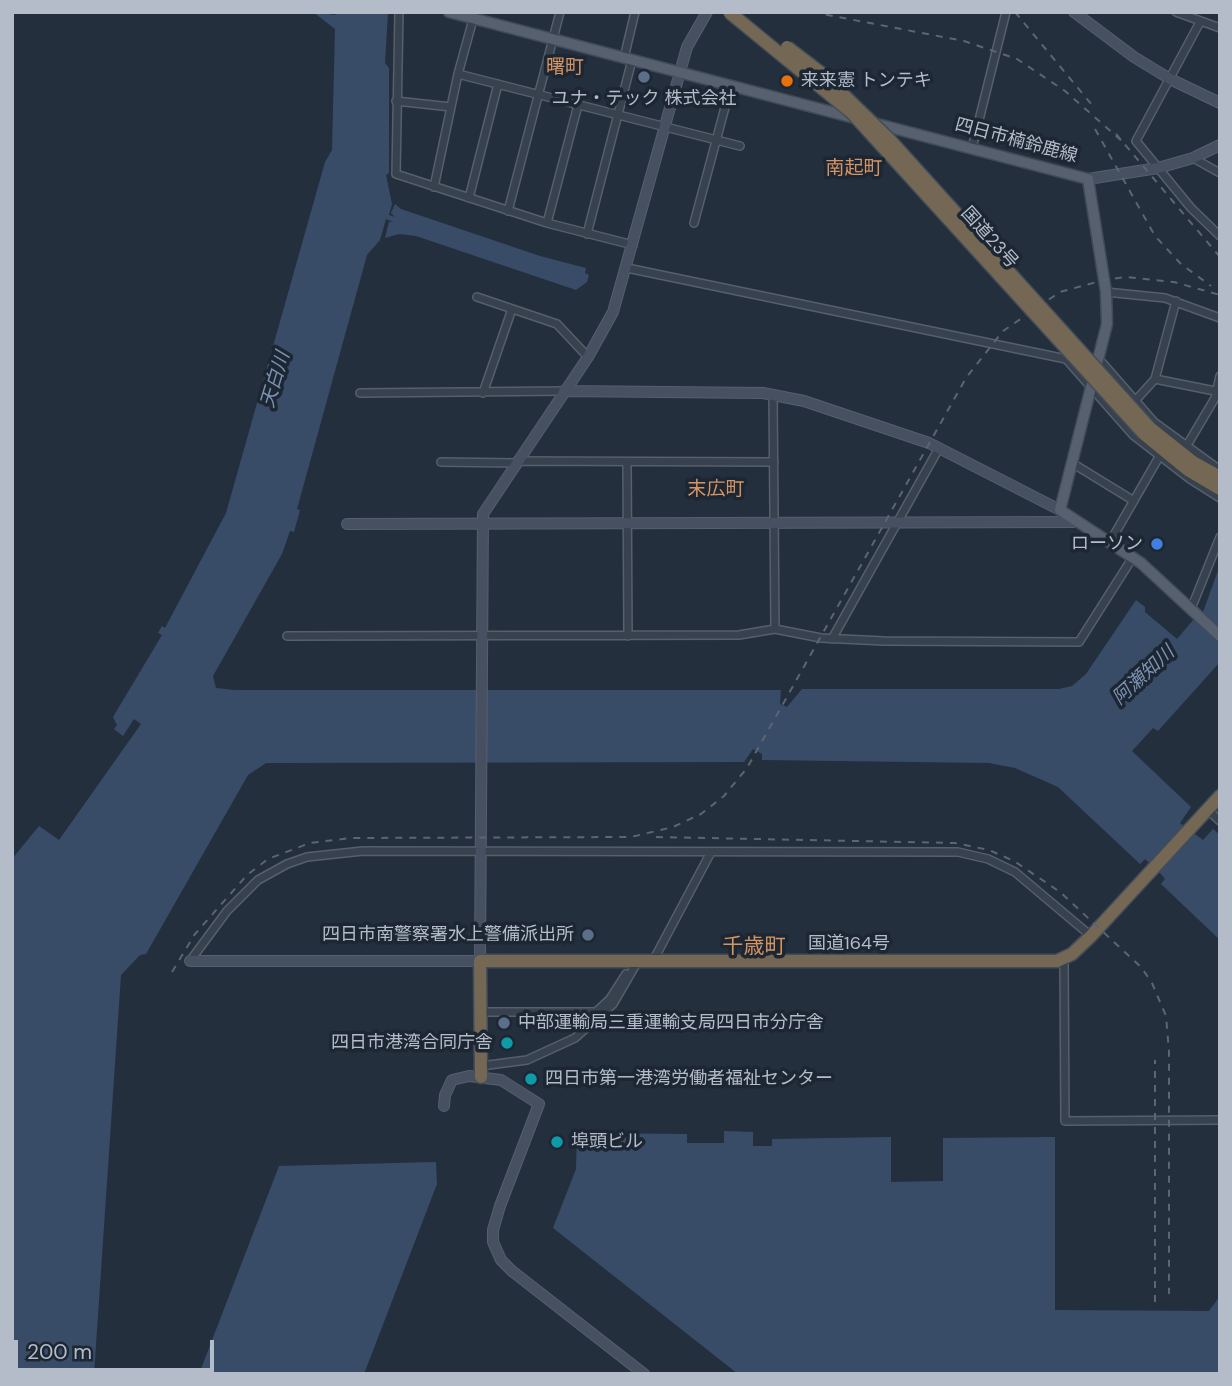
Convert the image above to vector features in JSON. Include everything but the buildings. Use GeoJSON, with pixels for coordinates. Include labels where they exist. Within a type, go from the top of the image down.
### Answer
{"type":"FeatureCollection","features":[{"type":"Feature","properties":{"kind":"highway","name":"国道23号"},"geometry":{"type":"LineString","coordinates":[[729,12],[850,112],[1147,431],[1188,470],[1220,489]]}},
{"type":"Feature","properties":{"kind":"highway","name":"国道23号"},"geometry":{"type":"LineString","coordinates":[[742,12],[821,73],[890,140],[1147,431],[1220,477]]}},
{"type":"Feature","properties":{"kind":"highway"},"geometry":{"type":"LineString","coordinates":[[1064,960],[1091,936],[1220,796]]}},
{"type":"Feature","properties":{"kind":"highway","name":"国道164号"},"geometry":{"type":"LineString","coordinates":[[480,961],[1064,960]]}},
{"type":"Feature","properties":{"kind":"highway"},"geometry":{"type":"LineString","coordinates":[[480,961],[481,1071]]}},
{"type":"Feature","properties":{"kind":"main road","name":"四日市楠鈴鹿線"},"geometry":{"type":"LineString","coordinates":[[449,12],[474,15],[628,60],[1088,178],[1106,292],[1107,324],[1093,391],[1059,510]]}},
{"type":"Feature","properties":{"kind":"main road"},"geometry":{"type":"LineString","coordinates":[[1059,510],[1133,557],[1220,636]]}},
{"type":"Feature","properties":{"kind":"street"},"geometry":{"type":"LineString","coordinates":[[399,12],[396,174],[547,223],[633,245]]}},
{"type":"Feature","properties":{"kind":"street"},"geometry":{"type":"LineString","coordinates":[[509,211],[559,12]]}},
{"type":"Feature","properties":{"kind":"street"},"geometry":{"type":"LineString","coordinates":[[587,234],[617,115],[635,12]]}},
{"type":"Feature","properties":{"kind":"street"},"geometry":{"type":"LineString","coordinates":[[190,961],[480,961],[482,514],[588,358],[613,312],[687,47],[706,12]]}},
{"type":"Feature","properties":{"kind":"street"},"geometry":{"type":"LineString","coordinates":[[972,148],[1006,12]]}},
{"type":"Feature","properties":{"kind":"street"},"geometry":{"type":"LineString","coordinates":[[1074,12],[1170,79],[1219,101]]}},
{"type":"Feature","properties":{"kind":"street"},"geometry":{"type":"LineString","coordinates":[[1175,12],[1220,28]]}},
{"type":"Feature","properties":{"kind":"street"},"geometry":{"type":"LineString","coordinates":[[1202,12],[1136,141],[1220,236]]}},
{"type":"Feature","properties":{"kind":"street"},"geometry":{"type":"LineString","coordinates":[[434,187],[458,74],[474,15]]}},
{"type":"Feature","properties":{"kind":"street"},"geometry":{"type":"LineString","coordinates":[[458,74],[740,146]]}},
{"type":"Feature","properties":{"kind":"street"},"geometry":{"type":"LineString","coordinates":[[469,198],[498,84]]}},
{"type":"Feature","properties":{"kind":"street"},"geometry":{"type":"LineString","coordinates":[[694,223],[731,85]]}},
{"type":"Feature","properties":{"kind":"street"},"geometry":{"type":"LineString","coordinates":[[396,101],[451,107]]}},
{"type":"Feature","properties":{"kind":"street"},"geometry":{"type":"LineString","coordinates":[[547,223],[578,105]]}},
{"type":"Feature","properties":{"kind":"street"},"geometry":{"type":"LineString","coordinates":[[1088,178],[1158,168],[1193,158],[1220,145]]}},
{"type":"Feature","properties":{"kind":"street"},"geometry":{"type":"LineString","coordinates":[[1193,158],[1220,173]]}},
{"type":"Feature","properties":{"kind":"street"},"geometry":{"type":"LineString","coordinates":[[627,268],[1066,359],[1112,415],[1159,457],[1220,498]]}},
{"type":"Feature","properties":{"kind":"street"},"geometry":{"type":"LineString","coordinates":[[1106,292],[1153,295],[1220,318]]}},
{"type":"Feature","properties":{"kind":"street"},"geometry":{"type":"LineString","coordinates":[[477,297],[557,324],[588,358]]}},
{"type":"Feature","properties":{"kind":"street"},"geometry":{"type":"LineString","coordinates":[[1135,401],[1155,379],[1176,301]]}},
{"type":"Feature","properties":{"kind":"street"},"geometry":{"type":"LineString","coordinates":[[483,393],[512,309]]}},
{"type":"Feature","properties":{"kind":"street"},"geometry":{"type":"LineString","coordinates":[[1099,359],[1154,422],[1220,470]]}},
{"type":"Feature","properties":{"kind":"street"},"geometry":{"type":"LineString","coordinates":[[1186,447],[1218,392],[1220,376]]}},
{"type":"Feature","properties":{"kind":"street"},"geometry":{"type":"LineString","coordinates":[[1155,379],[1218,392]]}},
{"type":"Feature","properties":{"kind":"street"},"geometry":{"type":"LineString","coordinates":[[359,393],[692,391],[773,395],[871,422],[939,448],[1059,510]]}},
{"type":"Feature","properties":{"kind":"street"},"geometry":{"type":"LineString","coordinates":[[773,395],[775,629]]}},
{"type":"Feature","properties":{"kind":"street"},"geometry":{"type":"LineString","coordinates":[[832,639],[939,448]]}},
{"type":"Feature","properties":{"kind":"street"},"geometry":{"type":"LineString","coordinates":[[1110,542],[1159,457]]}},
{"type":"Feature","properties":{"kind":"street"},"geometry":{"type":"LineString","coordinates":[[441,462],[774,462]]}},
{"type":"Feature","properties":{"kind":"street"},"geometry":{"type":"LineString","coordinates":[[627,463],[628,636]]}},
{"type":"Feature","properties":{"kind":"street"},"geometry":{"type":"LineString","coordinates":[[1072,463],[1135,500]]}},
{"type":"Feature","properties":{"kind":"street"},"geometry":{"type":"LineString","coordinates":[[347,524],[1076,522]]}},
{"type":"Feature","properties":{"kind":"street"},"geometry":{"type":"LineString","coordinates":[[1193,611],[1220,537]]}},
{"type":"Feature","properties":{"kind":"street"},"geometry":{"type":"LineString","coordinates":[[287,636],[739,635],[775,629],[832,639],[1079,642],[1133,557]]}},
{"type":"Feature","properties":{"kind":"street"},"geometry":{"type":"LineString","coordinates":[[1207,809],[1220,821]]}},
{"type":"Feature","properties":{"kind":"street"},"geometry":{"type":"LineString","coordinates":[[190,961],[244,892],[287,863],[343,852],[958,852],[988,859],[1015,872],[1091,936]]}},
{"type":"Feature","properties":{"kind":"street"},"geometry":{"type":"LineString","coordinates":[[653,961],[711,852]]}},
{"type":"Feature","properties":{"kind":"street"},"geometry":{"type":"LineString","coordinates":[[1064,960],[1065,1121],[1220,1120]]}},
{"type":"Feature","properties":{"kind":"street"},"geometry":{"type":"LineString","coordinates":[[481,1012],[596,1012],[617,991],[636,961]]}},
{"type":"Feature","properties":{"kind":"street"},"geometry":{"type":"LineString","coordinates":[[444,1106],[445,1094],[452,1080],[539,1056],[575,1038],[607,1012],[636,961]]}},
{"type":"Feature","properties":{"kind":"street"},"geometry":{"type":"LineString","coordinates":[[481,1071],[540,1104],[509,1179],[493,1230],[493,1242],[501,1260],[644,1374]]}},
{"type":"Feature","properties":{"kind":"water"},"geometry":{"type":"Polygon","coordinates":[[[313,12],[335,15],[337,12],[388,12],[385,63],[389,68],[389,173],[386,175],[392,204],[389,215],[395,217],[391,213],[395,204],[401,209],[540,256],[586,268],[585,273],[589,275],[587,282],[576,290],[416,236],[399,234],[385,238],[389,222],[393,222],[386,219],[380,240],[367,255],[297,509],[300,510],[294,532],[290,531],[282,554],[213,676],[216,688],[781,690],[780,704],[787,707],[802,689],[1059,689],[1072,686],[1086,674],[1136,600],[1145,607],[1145,612],[1177,639],[1200,612],[1203,612],[1220,565],[1220,662],[1158,731],[1153,728],[1132,751],[1191,807],[1180,823],[1203,840],[1213,829],[1220,835],[1220,940],[1161,884],[1165,879],[1161,874],[1145,859],[1140,864],[1058,787],[1015,768],[989,763],[762,760],[762,754],[753,749],[744,762],[266,763],[248,775],[146,954],[140,955],[121,975],[94,1374],[12,1374],[12,859],[39,826],[59,840],[141,724],[134,719],[123,736],[114,729],[117,725],[113,717],[162,635],[158,633],[162,626],[165,628],[226,513],[325,162],[332,150],[335,29],[313,12]]]}},
{"type":"Feature","properties":{"kind":"water"},"geometry":{"type":"Polygon","coordinates":[[[724,1131],[753,1132],[753,1146],[772,1146],[772,1139],[891,1137],[891,1182],[943,1181],[943,1138],[1055,1137],[1055,1310],[1209,1311],[1220,1296],[1220,1374],[738,1374],[553,1228],[576,1169],[577,1133],[687,1134],[687,1143],[724,1143],[724,1131]]]}},
{"type":"Feature","properties":{"kind":"water"},"geometry":{"type":"Polygon","coordinates":[[[436,1162],[437,1184],[364,1374],[199,1374],[279,1166],[436,1162]]]}},
{"type":"Feature","properties":{"kind":"railway"},"geometry":{"type":"LineString","coordinates":[[812,12],[964,41],[1017,59],[1065,91],[1123,142]]}},
{"type":"Feature","properties":{"kind":"railway"},"geometry":{"type":"LineString","coordinates":[[1015,12],[1092,105]]}},
{"type":"Feature","properties":{"kind":"railway"},"geometry":{"type":"LineString","coordinates":[[1095,129],[1155,236],[1181,264],[1211,286]]}},
{"type":"Feature","properties":{"kind":"railway"},"geometry":{"type":"LineString","coordinates":[[1116,134],[1220,257]]}},
{"type":"Feature","properties":{"kind":"railway"},"geometry":{"type":"LineString","coordinates":[[172,972],[195,934],[247,875],[268,859],[310,843],[351,838],[631,837],[673,827],[701,814],[724,796],[747,768],[966,378],[1003,331],[1060,292],[1104,280],[1126,277],[1174,282],[1220,295]]}},
{"type":"Feature","properties":{"kind":"railway"},"geometry":{"type":"LineString","coordinates":[[656,837],[955,843],[989,850],[1014,861],[1060,892],[1141,967],[1152,983],[1166,1016],[1169,1052],[1169,1294]]}},
{"type":"Feature","properties":{"kind":"railway"},"geometry":{"type":"LineString","coordinates":[[1155,1060],[1155,1302]]}},
{"type":"Feature","properties":{"kind":"place","name":"ユナ・テック 株式会社"},"geometry":{"type":"Point","coordinates":[644,77]}},
{"type":"Feature","properties":{"kind":"place","name":"来来憲 トンテキ"},"geometry":{"type":"Point","coordinates":[787,81]}},
{"type":"Feature","properties":{"kind":"place","name":"ローソン"},"geometry":{"type":"Point","coordinates":[1157,544]}},
{"type":"Feature","properties":{"kind":"place","name":"四日市南警察署水上警備派出所"},"geometry":{"type":"Point","coordinates":[588,935]}},
{"type":"Feature","properties":{"kind":"place","name":"中部運輸局三重運輸支局四日市分庁舎"},"geometry":{"type":"Point","coordinates":[504,1023]}},
{"type":"Feature","properties":{"kind":"place","name":"四日市港湾合同庁舎"},"geometry":{"type":"Point","coordinates":[507,1043]}},
{"type":"Feature","properties":{"kind":"place","name":"四日市第一港湾労働者福祉センター"},"geometry":{"type":"Point","coordinates":[531,1079]}},
{"type":"Feature","properties":{"kind":"place","name":"埠頭ビル"},"geometry":{"type":"Point","coordinates":[557,1142]}},
{"type":"Feature","properties":{"kind":"district","name":"曙町"},"geometry":{"type":"Point","coordinates":[565,68]}},
{"type":"Feature","properties":{"kind":"district","name":"南起町"},"geometry":{"type":"Point","coordinates":[854,169]}},
{"type":"Feature","properties":{"kind":"district","name":"末広町"},"geometry":{"type":"Point","coordinates":[716,490]}},
{"type":"Feature","properties":{"kind":"district","name":"千歳町"},"geometry":{"type":"Point","coordinates":[754,947]}},
{"type":"Feature","properties":{"kind":"water label","name":"天白川"},"geometry":{"type":"Point","coordinates":[276,380]}},
{"type":"Feature","properties":{"kind":"water label","name":"阿瀬知川"},"geometry":{"type":"Point","coordinates":[1144,676]}}]}
